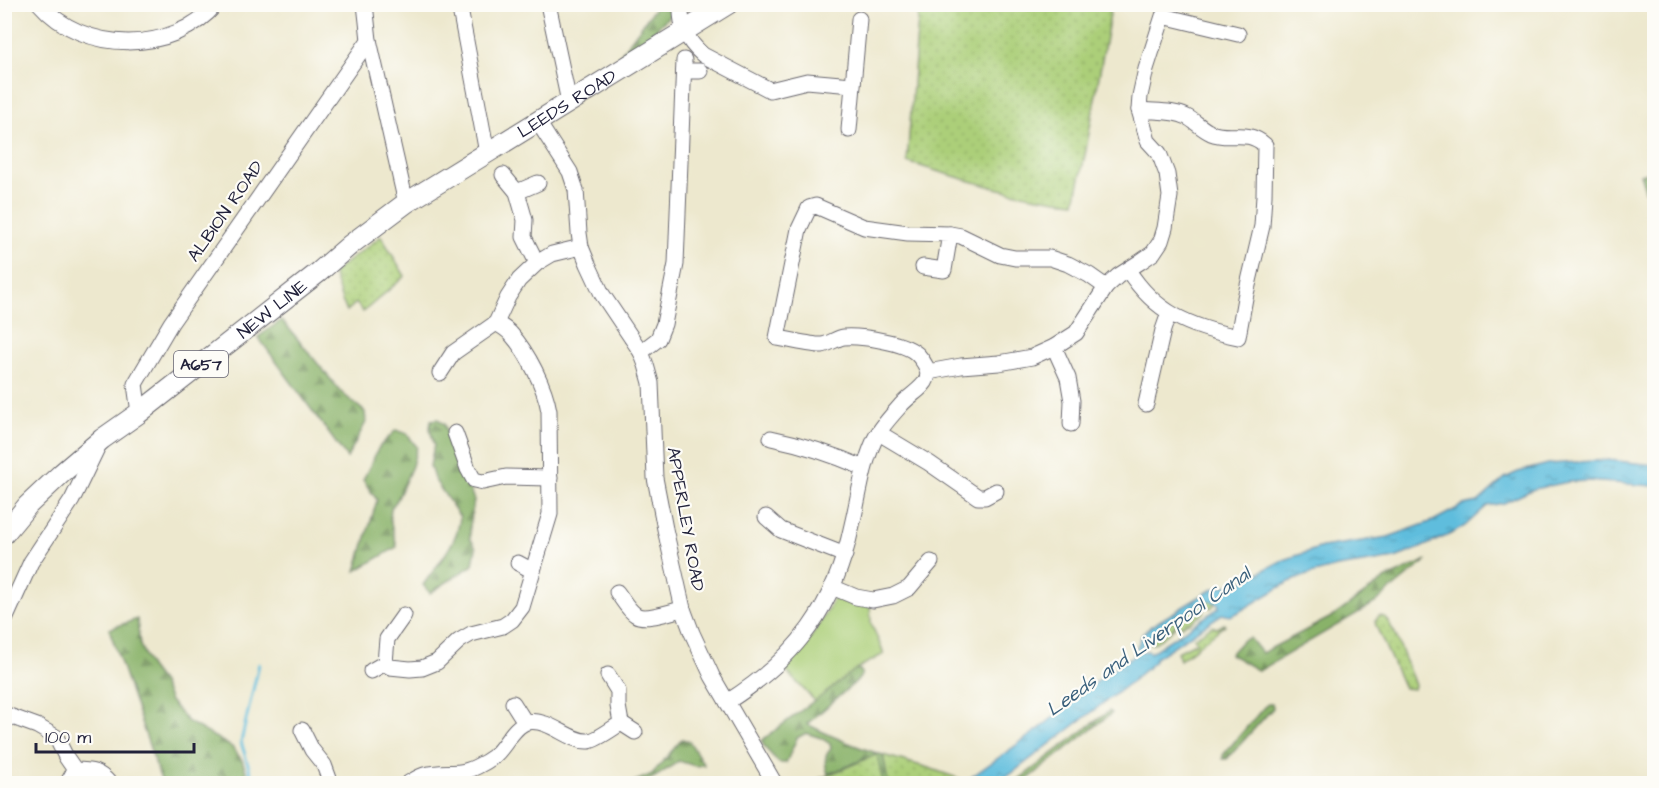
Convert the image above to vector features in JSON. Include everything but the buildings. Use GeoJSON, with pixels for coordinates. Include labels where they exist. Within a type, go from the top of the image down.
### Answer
{"type":"FeatureCollection","features":[{"type":"Feature","properties":{"kind":"main road","name":"LEEDS ROAD"},"geometry":{"type":"LineString","coordinates":[[406,204],[728,4]]}},
{"type":"Feature","properties":{"kind":"main road","name":"NEW LINE"},"geometry":{"type":"LineString","coordinates":[[4,534],[28,505],[102,439],[139,413],[319,272],[350,244],[406,204]]}},
{"type":"Feature","properties":{"kind":"street"},"geometry":{"type":"LineString","coordinates":[[40,4],[51,16],[71,28],[93,37],[119,42],[166,37],[188,28],[210,12],[216,4]]}},
{"type":"Feature","properties":{"kind":"street"},"geometry":{"type":"LineString","coordinates":[[365,4],[369,40],[406,204]]}},
{"type":"Feature","properties":{"kind":"street"},"geometry":{"type":"LineString","coordinates":[[459,4],[487,153]]}},
{"type":"Feature","properties":{"kind":"street"},"geometry":{"type":"LineString","coordinates":[[548,4],[569,102]]}},
{"type":"Feature","properties":{"kind":"street"},"geometry":{"type":"LineString","coordinates":[[681,4],[684,31],[694,48],[770,90],[807,81],[852,85]]}},
{"type":"Feature","properties":{"kind":"street"},"geometry":{"type":"LineString","coordinates":[[927,372],[1032,357],[1054,347],[1076,333],[1106,287],[1118,276],[1153,253],[1161,241],[1165,228],[1170,196],[1167,174],[1158,153],[1148,141],[1139,110],[1146,69],[1163,16],[1238,34]]}},
{"type":"Feature","properties":{"kind":"street"},"geometry":{"type":"LineString","coordinates":[[849,130],[860,19]]}},
{"type":"Feature","properties":{"kind":"street","name":"ALBION ROAD"},"geometry":{"type":"LineString","coordinates":[[139,413],[135,384],[171,323],[369,40]]}},
{"type":"Feature","properties":{"kind":"street"},"geometry":{"type":"LineString","coordinates":[[641,352],[658,339],[664,324],[676,264],[684,65],[700,71]]}},
{"type":"Feature","properties":{"kind":"street"},"geometry":{"type":"LineString","coordinates":[[1128,270],[1138,286],[1169,313],[1196,326],[1238,337],[1262,226],[1265,145],[1256,136],[1217,134],[1209,132],[1178,114],[1139,110]]}},
{"type":"Feature","properties":{"kind":"street","name":"APPERLEY ROAD"},"geometry":{"type":"LineString","coordinates":[[538,122],[570,172],[576,190],[581,247],[588,264],[602,294],[641,352],[646,365],[651,383],[655,478],[683,609],[712,676],[775,783]]}},
{"type":"Feature","properties":{"kind":"street"},"geometry":{"type":"LineString","coordinates":[[503,175],[517,192],[525,220],[524,237],[537,263]]}},
{"type":"Feature","properties":{"kind":"street"},"geometry":{"type":"LineString","coordinates":[[517,192],[538,183]]}},
{"type":"Feature","properties":{"kind":"street"},"geometry":{"type":"LineString","coordinates":[[727,702],[784,659],[805,636],[832,588],[845,555],[864,468],[875,438],[902,403],[922,388],[927,380],[927,372],[917,354],[907,347],[871,339],[841,337],[822,345],[777,338],[799,229],[809,208],[816,206],[864,227],[908,233],[951,234],[961,236],[1000,255],[1015,258],[1050,258],[1068,264],[1106,287]]}},
{"type":"Feature","properties":{"kind":"street"},"geometry":{"type":"LineString","coordinates":[[923,267],[944,270],[951,234]]}},
{"type":"Feature","properties":{"kind":"street"},"geometry":{"type":"LineString","coordinates":[[440,372],[453,353],[496,323],[519,280],[537,263],[552,254],[581,247]]}},
{"type":"Feature","properties":{"kind":"street"},"geometry":{"type":"LineString","coordinates":[[1146,404],[1169,313]]}},
{"type":"Feature","properties":{"kind":"street"},"geometry":{"type":"LineString","coordinates":[[385,663],[399,669],[422,668],[437,662],[459,641],[471,634],[503,626],[512,621],[522,607],[550,514],[549,411],[547,398],[525,353],[510,332],[496,323]]}},
{"type":"Feature","properties":{"kind":"street"},"geometry":{"type":"LineString","coordinates":[[1054,347],[1068,378],[1072,401],[1071,424]]}},
{"type":"Feature","properties":{"kind":"street"},"geometry":{"type":"LineString","coordinates":[[879,432],[978,497],[985,497],[996,491]]}},
{"type":"Feature","properties":{"kind":"street"},"geometry":{"type":"LineString","coordinates":[[455,433],[474,480],[483,482],[506,477],[550,478]]}},
{"type":"Feature","properties":{"kind":"street"},"geometry":{"type":"LineString","coordinates":[[771,438],[828,452],[864,468]]}},
{"type":"Feature","properties":{"kind":"street"},"geometry":{"type":"LineString","coordinates":[[4,622],[31,562],[72,500],[102,439]]}},
{"type":"Feature","properties":{"kind":"street"},"geometry":{"type":"LineString","coordinates":[[766,517],[781,530],[845,555]]}},
{"type":"Feature","properties":{"kind":"street"},"geometry":{"type":"LineString","coordinates":[[518,562],[533,571]]}},
{"type":"Feature","properties":{"kind":"street"},"geometry":{"type":"LineString","coordinates":[[832,588],[856,597],[873,600],[893,596],[909,588],[931,562]]}},
{"type":"Feature","properties":{"kind":"street"},"geometry":{"type":"LineString","coordinates":[[617,592],[629,609],[643,618],[683,609]]}},
{"type":"Feature","properties":{"kind":"street"},"geometry":{"type":"LineString","coordinates":[[385,663],[387,639],[404,615]]}},
{"type":"Feature","properties":{"kind":"street"},"geometry":{"type":"LineString","coordinates":[[371,671],[385,663]]}},
{"type":"Feature","properties":{"kind":"street"},"geometry":{"type":"LineString","coordinates":[[608,675],[624,689],[618,706],[621,723],[635,732]]}},
{"type":"Feature","properties":{"kind":"street"},"geometry":{"type":"LineString","coordinates":[[513,703],[525,722]]}},
{"type":"Feature","properties":{"kind":"street"},"geometry":{"type":"LineString","coordinates":[[4,714],[37,726],[56,737],[75,770]]}},
{"type":"Feature","properties":{"kind":"street"},"geometry":{"type":"LineString","coordinates":[[407,783],[422,776],[442,772],[464,778],[493,757],[525,722],[538,722],[559,729],[576,739],[589,741],[621,723]]}},
{"type":"Feature","properties":{"kind":"street"},"geometry":{"type":"LineString","coordinates":[[302,730],[312,750],[324,765],[331,783]]}},
{"type":"Feature","properties":{"kind":"street"},"geometry":{"type":"LineString","coordinates":[[67,783],[75,770]]}},
{"type":"Feature","properties":{"kind":"street"},"geometry":{"type":"LineString","coordinates":[[75,770],[89,770],[103,775],[110,783]]}},
{"type":"Feature","properties":{"kind":"green space"},"geometry":{"type":"Polygon","coordinates":[[[657,5],[673,5],[670,15],[623,59],[620,55],[657,5]]]}},
{"type":"Feature","properties":{"kind":"green space"},"geometry":{"type":"Polygon","coordinates":[[[919,5],[1090,5],[1111,9],[1075,202],[1011,192],[907,162],[919,5]]]}},
{"type":"Feature","properties":{"kind":"green space"},"geometry":{"type":"Polygon","coordinates":[[[1654,170],[1654,214],[1653,214],[1640,174],[1654,170]]]}},
{"type":"Feature","properties":{"kind":"green space"},"geometry":{"type":"Polygon","coordinates":[[[381,236],[405,276],[363,312],[356,303],[347,311],[333,273],[381,236]]]}},
{"type":"Feature","properties":{"kind":"green space"},"geometry":{"type":"Polygon","coordinates":[[[282,320],[342,393],[365,412],[366,422],[347,458],[258,337],[282,320]]]}},
{"type":"Feature","properties":{"kind":"green space"},"geometry":{"type":"Polygon","coordinates":[[[438,419],[444,424],[474,500],[470,538],[476,548],[473,565],[430,593],[423,585],[451,545],[460,517],[434,479],[430,466],[434,445],[430,429],[431,420],[438,419]]]}},
{"type":"Feature","properties":{"kind":"green space"},"geometry":{"type":"Polygon","coordinates":[[[396,430],[407,434],[417,447],[412,466],[391,508],[390,520],[397,547],[356,571],[377,500],[363,480],[379,447],[396,430]]]}},
{"type":"Feature","properties":{"kind":"green space"},"geometry":{"type":"Polygon","coordinates":[[[1427,560],[1375,603],[1259,671],[1230,654],[1243,640],[1250,638],[1262,653],[1335,615],[1385,579],[1427,560]]]}},
{"type":"Feature","properties":{"kind":"green space"},"geometry":{"type":"Polygon","coordinates":[[[837,593],[870,602],[871,623],[884,654],[856,669],[815,701],[783,668],[807,643],[837,593]]]}},
{"type":"Feature","properties":{"kind":"green space"},"geometry":{"type":"Polygon","coordinates":[[[1206,600],[1217,602],[1211,608],[1205,605],[1204,613],[1189,623],[1181,626],[1177,623],[1160,640],[1153,644],[1146,644],[1145,642],[1153,632],[1206,600]]]}},
{"type":"Feature","properties":{"kind":"green space"},"geometry":{"type":"Polygon","coordinates":[[[1379,616],[1385,617],[1395,633],[1415,685],[1414,689],[1404,688],[1376,626],[1375,621],[1379,616]]]}},
{"type":"Feature","properties":{"kind":"green space"},"geometry":{"type":"Polygon","coordinates":[[[137,619],[140,645],[170,701],[187,721],[232,747],[242,760],[250,783],[162,783],[109,629],[137,619]]]}},
{"type":"Feature","properties":{"kind":"green space"},"geometry":{"type":"Polygon","coordinates":[[[1224,624],[1180,660],[1177,652],[1197,642],[1194,638],[1212,626],[1217,628],[1224,624]]]}},
{"type":"Feature","properties":{"kind":"green space"},"geometry":{"type":"Polygon","coordinates":[[[856,669],[862,673],[859,679],[807,724],[863,749],[883,755],[888,783],[883,783],[877,754],[828,774],[825,761],[831,749],[830,744],[806,733],[797,738],[786,763],[779,763],[761,741],[856,669]]]}},
{"type":"Feature","properties":{"kind":"green space"},"geometry":{"type":"Polygon","coordinates":[[[1268,704],[1272,704],[1273,708],[1227,759],[1223,759],[1223,755],[1268,704]]]}},
{"type":"Feature","properties":{"kind":"green space"},"geometry":{"type":"Polygon","coordinates":[[[1109,711],[1112,713],[1023,783],[1014,783],[1109,711]]]}},
{"type":"Feature","properties":{"kind":"green space"},"geometry":{"type":"Polygon","coordinates":[[[682,739],[689,741],[704,765],[695,766],[679,761],[651,779],[631,783],[652,774],[682,739]]]}},
{"type":"Feature","properties":{"kind":"green space"},"geometry":{"type":"Polygon","coordinates":[[[878,754],[883,783],[807,784],[878,754]]]}},
{"type":"Feature","properties":{"kind":"green space"},"geometry":{"type":"Polygon","coordinates":[[[883,755],[966,781],[963,784],[888,783],[883,755]]]}},
{"type":"Feature","properties":{"kind":"water"},"geometry":{"type":"Polygon","coordinates":[[[1608,460],[1654,465],[1654,486],[1587,481],[1568,482],[1534,489],[1504,503],[1487,506],[1455,532],[1395,558],[1337,567],[1287,583],[1237,613],[1230,616],[1222,614],[1154,659],[1155,661],[1131,682],[999,783],[963,783],[1039,729],[1107,673],[1133,656],[1143,633],[1151,626],[1211,590],[1236,585],[1281,561],[1322,547],[1388,537],[1433,521],[1463,505],[1478,502],[1505,478],[1548,464],[1608,460]],[[1206,600],[1153,632],[1140,652],[1150,653],[1219,608],[1218,603],[1206,600]]]}},
{"type":"Feature","properties":{"kind":"waterway"},"geometry":{"type":"LineString","coordinates":[[254,784],[241,742],[259,664]]}},
{"type":"Feature","properties":{"kind":"water label","name":"Leeds and Liverpool Canal"},"geometry":{"type":"Point","coordinates":[1148,641]}}]}
